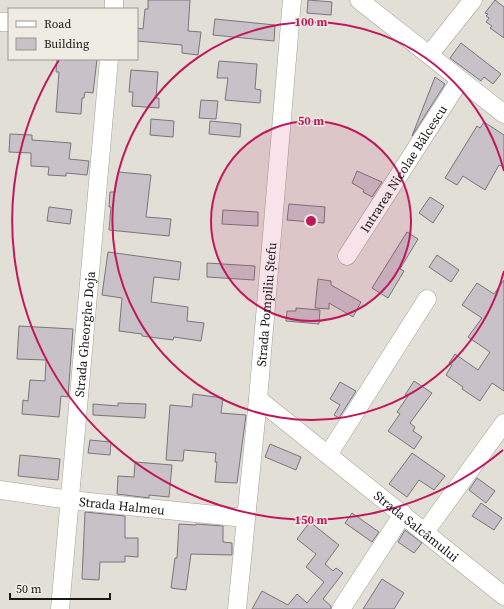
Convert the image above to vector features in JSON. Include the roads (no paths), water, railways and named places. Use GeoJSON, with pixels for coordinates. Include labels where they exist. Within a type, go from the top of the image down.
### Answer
{"type":"FeatureCollection","features":[{"type":"Feature","properties":{"kind":"street","name":"Strada Pompiliu Ștefu"},"geometry":{"type":"LineString","coordinates":[[237,609],[258,399],[292,0]]}},
{"type":"Feature","properties":{"kind":"street"},"geometry":{"type":"LineString","coordinates":[[359,0],[504,114]]}},
{"type":"Feature","properties":{"kind":"street"},"geometry":{"type":"LineString","coordinates":[[429,55],[473,0]]}},
{"type":"Feature","properties":{"kind":"street","name":"Strada Gheorghe Doja"},"geometry":{"type":"LineString","coordinates":[[60,609],[109,60]]}},
{"type":"Feature","properties":{"kind":"street","name":"Intrarea Nicolae Bălcescu"},"geometry":{"type":"LineString","coordinates":[[347,256],[460,80]]}},
{"type":"Feature","properties":{"kind":"street"},"geometry":{"type":"LineString","coordinates":[[328,455],[427,299]]}},
{"type":"Feature","properties":{"kind":"street","name":"Strada Salcâmului"},"geometry":{"type":"LineString","coordinates":[[258,399],[504,596]]}},
{"type":"Feature","properties":{"kind":"street"},"geometry":{"type":"LineString","coordinates":[[425,532],[504,423]]}},
{"type":"Feature","properties":{"kind":"street","name":"Strada Halmeu"},"geometry":{"type":"LineString","coordinates":[[0,490],[70,500],[245,518]]}},
{"type":"Feature","properties":{"kind":"street"},"geometry":{"type":"LineString","coordinates":[[341,609],[403,514]]}}]}
